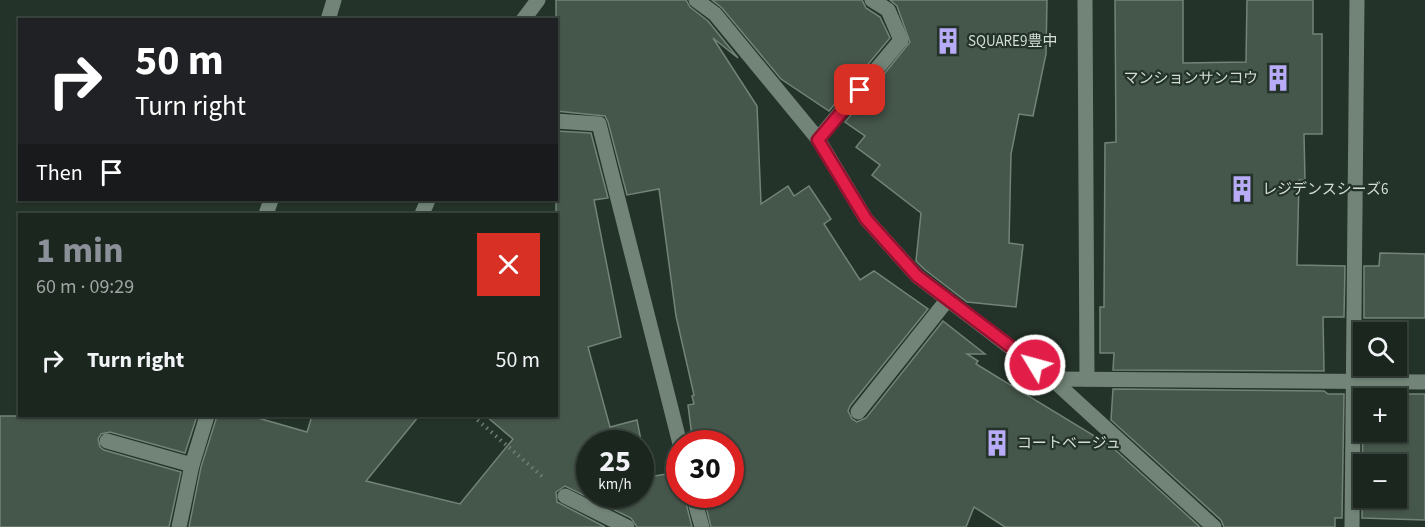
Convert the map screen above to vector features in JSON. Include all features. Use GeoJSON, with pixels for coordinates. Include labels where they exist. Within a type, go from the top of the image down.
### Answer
{"type":"FeatureCollection","features":[{"type":"Feature","properties":{"kind":"street"},"geometry":{"type":"LineString","coordinates":[[329,18],[334,0]]}},
{"type":"Feature","properties":{"kind":"street"},"geometry":{"type":"LineString","coordinates":[[525,18],[538,0]]}},
{"type":"Feature","properties":{"kind":"street"},"geometry":{"type":"LineString","coordinates":[[696,0],[715,14],[818,140],[866,219],[917,276],[1052,379],[1214,527]]}},
{"type":"Feature","properties":{"kind":"street"},"geometry":{"type":"LineString","coordinates":[[818,140],[902,40],[888,10],[872,0]]}},
{"type":"Feature","properties":{"kind":"street"},"geometry":{"type":"LineString","coordinates":[[1085,0],[1087,379]]}},
{"type":"Feature","properties":{"kind":"street"},"geometry":{"type":"LineString","coordinates":[[1352,527],[1357,0]]}},
{"type":"Feature","properties":{"kind":"street"},"geometry":{"type":"LineString","coordinates":[[558,121],[600,124],[676,430]]}},
{"type":"Feature","properties":{"kind":"street"},"geometry":{"type":"LineString","coordinates":[[858,412],[948,299]]}},
{"type":"Feature","properties":{"kind":"street"},"geometry":{"type":"LineString","coordinates":[[1052,379],[1425,382]]}},
{"type":"Feature","properties":{"kind":"street"},"geometry":{"type":"LineString","coordinates":[[179,527],[192,465],[207,417]]}},
{"type":"Feature","properties":{"kind":"street"},"geometry":{"type":"LineString","coordinates":[[107,441],[192,465]]}},
{"type":"Feature","properties":{"kind":"street"},"geometry":{"type":"LineString","coordinates":[[565,496],[627,527]]}},
{"type":"Feature","properties":{"kind":"street"},"geometry":{"type":"LineString","coordinates":[[697,508],[702,527]]}},
{"type":"Feature","properties":{"kind":"path"},"geometry":{"type":"LineString","coordinates":[[474,417],[565,496]]}},
{"type":"Feature","properties":{"kind":"building"},"geometry":{"type":"Polygon","coordinates":[[[556,0],[686,0],[690,7],[708,21],[738,58],[713,38],[757,106],[761,204],[788,186],[794,196],[809,186],[831,219],[824,224],[860,280],[874,271],[928,309],[850,406],[848,411],[852,419],[857,422],[866,418],[943,321],[985,354],[967,354],[978,361],[976,364],[1111,446],[1200,527],[1005,527],[974,507],[966,527],[711,527],[706,508],[744,508],[744,430],[691,430],[688,405],[694,404],[692,396],[694,395],[676,316],[659,189],[627,195],[605,116],[558,111],[558,18],[556,18],[556,0]]]}},
{"type":"Feature","properties":{"kind":"building"},"geometry":{"type":"Polygon","coordinates":[[[712,0],[862,0],[866,8],[880,17],[890,38],[829,111],[781,79],[722,8],[712,0]]]}},
{"type":"Feature","properties":{"kind":"building"},"geometry":{"type":"Polygon","coordinates":[[[890,0],[1047,0],[1046,54],[1033,116],[1019,114],[1011,154],[1009,243],[1023,245],[1016,307],[967,302],[916,261],[921,213],[872,175],[880,165],[856,147],[865,136],[845,122],[910,42],[897,6],[890,0]]]}},
{"type":"Feature","properties":{"kind":"building"},"geometry":{"type":"Polygon","coordinates":[[[1115,0],[1183,0],[1183,63],[1246,62],[1247,0],[1313,0],[1313,34],[1322,34],[1322,134],[1304,134],[1305,180],[1299,180],[1297,265],[1345,266],[1344,317],[1323,317],[1324,371],[1113,370],[1114,353],[1100,353],[1100,307],[1104,307],[1105,143],[1116,142],[1115,0]]]}},
{"type":"Feature","properties":{"kind":"building"},"geometry":{"type":"Polygon","coordinates":[[[558,131],[591,133],[608,198],[594,200],[621,337],[588,347],[610,427],[637,420],[639,430],[576,430],[576,491],[565,486],[556,492],[557,502],[605,527],[189,527],[201,467],[217,417],[254,417],[307,432],[312,417],[418,417],[366,481],[460,504],[513,439],[487,417],[558,417],[558,213],[556,213],[556,201],[558,201],[558,131]]]}},
{"type":"Feature","properties":{"kind":"building"},"geometry":{"type":"Polygon","coordinates":[[[1380,253],[1425,254],[1425,318],[1364,318],[1364,266],[1379,266],[1380,253]]]}},
{"type":"Feature","properties":{"kind":"building"},"geometry":{"type":"Polygon","coordinates":[[[1113,389],[1324,391],[1328,394],[1344,394],[1342,518],[1335,518],[1335,527],[1224,527],[1221,520],[1111,420],[1113,389]]]}},
{"type":"Feature","properties":{"kind":"building"},"geometry":{"type":"Polygon","coordinates":[[[1407,394],[1425,394],[1425,520],[1362,518],[1362,508],[1407,508],[1407,454],[1363,454],[1363,442],[1407,442],[1407,394]]]}},
{"type":"Feature","properties":{"kind":"building"},"geometry":{"type":"Polygon","coordinates":[[[0,416],[197,417],[185,453],[110,432],[101,434],[98,439],[100,447],[104,450],[181,472],[169,527],[0,527],[0,416]]]}},
{"type":"Feature","properties":{"kind":"building"},"geometry":{"type":"Polygon","coordinates":[[[666,474],[666,508],[687,508],[692,527],[637,527],[631,518],[610,508],[654,508],[654,476],[666,474]]]}},
{"type":"Feature","properties":{"kind":"place","name":"SQUARE9豊中"},"geometry":{"type":"Point","coordinates":[948,41]}},
{"type":"Feature","properties":{"kind":"place","name":"マンションサンコウ"},"geometry":{"type":"Point","coordinates":[1278,78]}},
{"type":"Feature","properties":{"kind":"place","name":"レジデンスシーズ6"},"geometry":{"type":"Point","coordinates":[1242,189]}},
{"type":"Feature","properties":{"kind":"place","name":"コートベージュ"},"geometry":{"type":"Point","coordinates":[997,443]}},
{"type":"Feature","properties":{"kind":"route"},"geometry":{"type":"LineString","coordinates":[[860,90],[818,140],[866,219],[917,276],[1035,365]]}}]}
